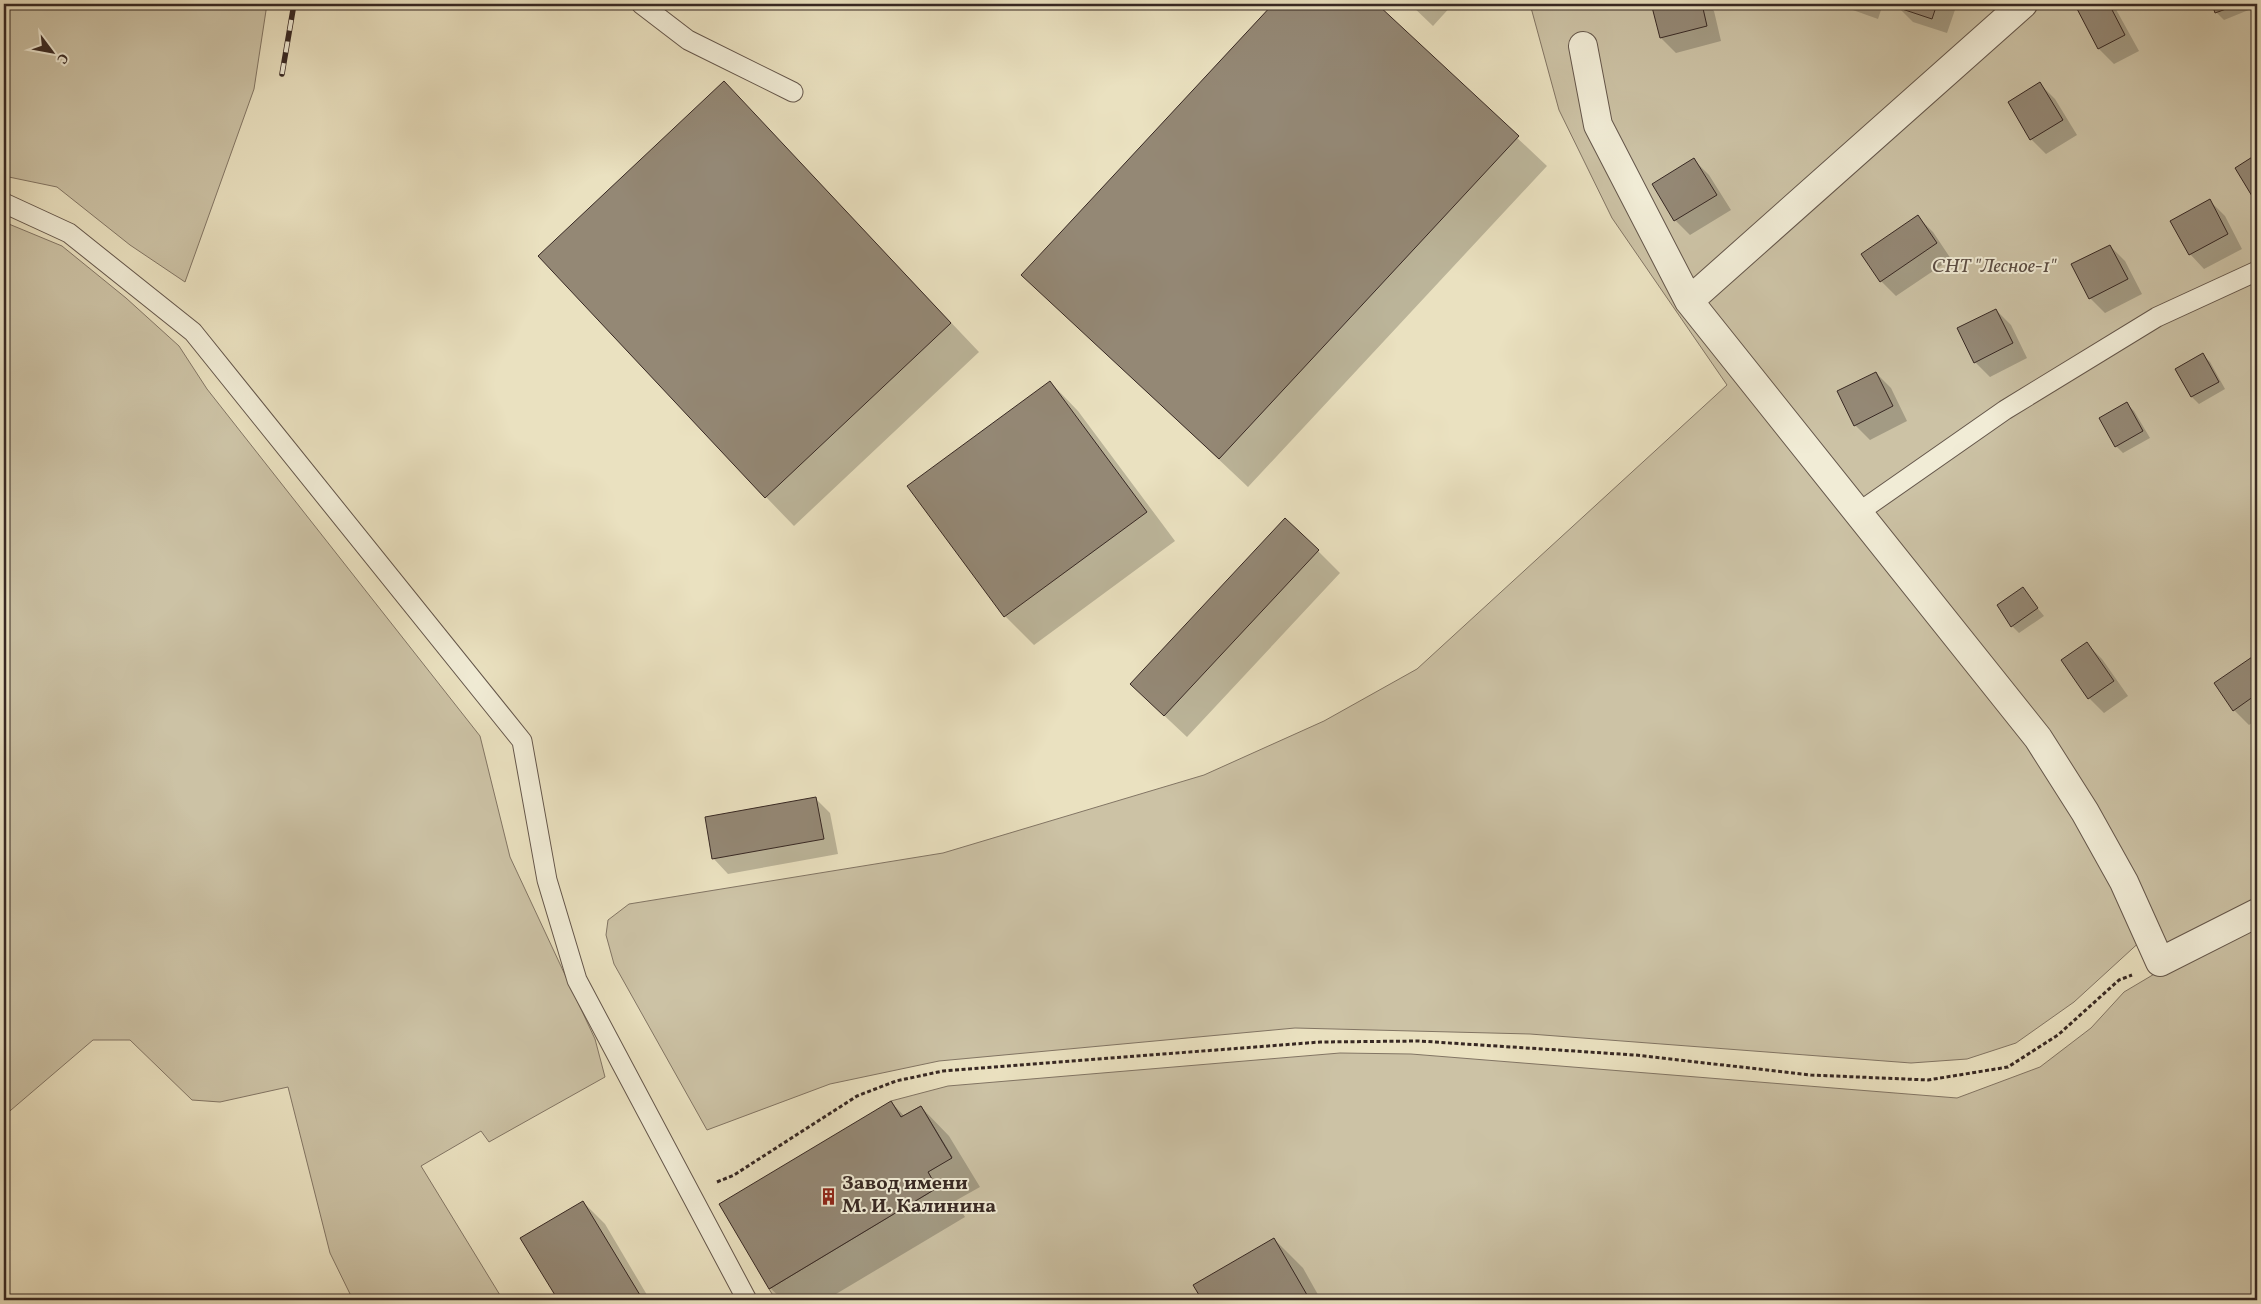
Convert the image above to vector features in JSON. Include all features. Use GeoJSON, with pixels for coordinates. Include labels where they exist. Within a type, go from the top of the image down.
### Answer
{"type":"FeatureCollection","features":[{"type":"Feature","properties":{"kind":"street"},"geometry":{"type":"LineString","coordinates":[[1689,300],[2024,4]]}},
{"type":"Feature","properties":{"kind":"street"},"geometry":{"type":"LineString","coordinates":[[1583,46],[1598,125],[1689,300],[2038,738],[2085,812],[2124,882],[2160,962],[2257,912]]}},
{"type":"Feature","properties":{"kind":"lane"},"geometry":{"type":"LineString","coordinates":[[642,4],[688,40],[793,92]]}},
{"type":"Feature","properties":{"kind":"lane"},"geometry":{"type":"LineString","coordinates":[[4,203],[69,233],[193,332],[522,741],[548,880],[577,980],[747,1300]]}},
{"type":"Feature","properties":{"kind":"lane"},"geometry":{"type":"LineString","coordinates":[[1859,512],[2005,410],[2148,322],[2257,271]]}},
{"type":"Feature","properties":{"kind":"path"},"geometry":{"type":"LineString","coordinates":[[692,1194],[734,1175],[857,1096],[896,1081],[943,1071],[1320,1042],[1419,1041],[1635,1055],[1811,1075],[1928,1080],[2008,1067],[2058,1035],[2119,980],[2160,962]]}},
{"type":"Feature","properties":{"kind":"green space"},"geometry":{"type":"Polygon","coordinates":[[[4,4],[267,4],[254,89],[185,282],[130,245],[57,187],[4,176],[4,4]]]}},
{"type":"Feature","properties":{"kind":"green space","name":"СНТ \"Лесное-1\""},"geometry":{"type":"Polygon","coordinates":[[[1530,4],[2257,4],[2257,1300],[776,1300],[769,1289],[937,1188],[928,1172],[952,1157],[921,1106],[901,1117],[891,1101],[948,1086],[1340,1053],[1411,1054],[1957,1098],[2040,1067],[2091,1028],[2124,992],[2156,973],[2144,938],[2074,1002],[2016,1043],[1967,1059],[1911,1063],[1530,1034],[1295,1028],[939,1061],[830,1084],[707,1130],[614,964],[606,935],[608,920],[629,904],[943,853],[1204,775],[1324,721],[1417,669],[1727,385],[1612,218],[1559,110],[1530,4]]]}},
{"type":"Feature","properties":{"kind":"green space"},"geometry":{"type":"Polygon","coordinates":[[[4,222],[62,246],[126,298],[179,346],[207,389],[480,736],[510,857],[595,1039],[605,1077],[489,1142],[481,1131],[421,1166],[503,1300],[353,1300],[330,1253],[288,1087],[220,1102],[192,1100],[130,1040],[93,1040],[4,1116],[4,222]]]}},
{"type":"Feature","properties":{"kind":"building"},"geometry":{"type":"Polygon","coordinates":[[[1273,4],[1377,4],[1519,136],[1219,459],[1021,275],[1273,4]]]}},
{"type":"Feature","properties":{"kind":"building"},"geometry":{"type":"Polygon","coordinates":[[[1663,4],[1702,4],[1707,26],[1660,38],[1652,7],[1663,4]]]}},
{"type":"Feature","properties":{"kind":"building"},"geometry":{"type":"Polygon","coordinates":[[[1897,4],[1937,4],[1932,19],[1896,7],[1897,4]]]}},
{"type":"Feature","properties":{"kind":"building"},"geometry":{"type":"Polygon","coordinates":[[[2109,4],[2125,35],[2098,49],[2075,5],[2109,4]]]}},
{"type":"Feature","properties":{"kind":"building"},"geometry":{"type":"Polygon","coordinates":[[[2212,4],[2240,4],[2215,13],[2212,4]]]}},
{"type":"Feature","properties":{"kind":"building"},"geometry":{"type":"Polygon","coordinates":[[[724,81],[951,323],[765,498],[538,256],[724,81]]]}},
{"type":"Feature","properties":{"kind":"building"},"geometry":{"type":"Polygon","coordinates":[[[2040,82],[2063,120],[2030,140],[2008,102],[2040,82]]]}},
{"type":"Feature","properties":{"kind":"building"},"geometry":{"type":"Polygon","coordinates":[[[2257,154],[2257,200],[2255,201],[2235,168],[2257,154]]]}},
{"type":"Feature","properties":{"kind":"building"},"geometry":{"type":"Polygon","coordinates":[[[1694,158],[1717,195],[1674,221],[1652,184],[1694,158]]]}},
{"type":"Feature","properties":{"kind":"building"},"geometry":{"type":"Polygon","coordinates":[[[2210,199],[2228,234],[2189,255],[2170,221],[2210,199]]]}},
{"type":"Feature","properties":{"kind":"building"},"geometry":{"type":"Polygon","coordinates":[[[1918,215],[1937,243],[1880,282],[1861,254],[1918,215]]]}},
{"type":"Feature","properties":{"kind":"building"},"geometry":{"type":"Polygon","coordinates":[[[2110,245],[2128,279],[2089,299],[2071,264],[2110,245]]]}},
{"type":"Feature","properties":{"kind":"building"},"geometry":{"type":"Polygon","coordinates":[[[1996,309],[2013,343],[1974,363],[1957,328],[1996,309]]]}},
{"type":"Feature","properties":{"kind":"building"},"geometry":{"type":"Polygon","coordinates":[[[2203,353],[2219,382],[2191,397],[2175,369],[2203,353]]]}},
{"type":"Feature","properties":{"kind":"building"},"geometry":{"type":"Polygon","coordinates":[[[1876,372],[1893,406],[1854,426],[1837,391],[1876,372]]]}},
{"type":"Feature","properties":{"kind":"building"},"geometry":{"type":"Polygon","coordinates":[[[1050,381],[1147,512],[1004,617],[907,486],[1050,381]]]}},
{"type":"Feature","properties":{"kind":"building"},"geometry":{"type":"Polygon","coordinates":[[[2127,402],[2143,431],[2115,447],[2099,418],[2127,402]]]}},
{"type":"Feature","properties":{"kind":"building"},"geometry":{"type":"Polygon","coordinates":[[[1285,518],[1319,550],[1164,716],[1130,684],[1285,518]]]}},
{"type":"Feature","properties":{"kind":"building"},"geometry":{"type":"Polygon","coordinates":[[[2023,587],[2038,608],[2011,627],[1997,605],[2023,587]]]}},
{"type":"Feature","properties":{"kind":"building"},"geometry":{"type":"Polygon","coordinates":[[[2087,642],[2114,681],[2088,699],[2061,660],[2087,642]]]}},
{"type":"Feature","properties":{"kind":"building"},"geometry":{"type":"Polygon","coordinates":[[[2255,655],[2257,658],[2257,694],[2233,711],[2214,683],[2255,655]]]}},
{"type":"Feature","properties":{"kind":"building"},"geometry":{"type":"Polygon","coordinates":[[[816,797],[824,839],[712,859],[705,817],[816,797]]]}},
{"type":"Feature","properties":{"kind":"building","name":"Завод имени М. И. Калинина"},"geometry":{"type":"Polygon","coordinates":[[[891,1101],[901,1117],[921,1106],[952,1158],[928,1172],[937,1188],[769,1289],[719,1204],[891,1101]]]}},
{"type":"Feature","properties":{"kind":"building"},"geometry":{"type":"Polygon","coordinates":[[[583,1201],[643,1300],[558,1300],[520,1238],[583,1201]]]}},
{"type":"Feature","properties":{"kind":"building"},"geometry":{"type":"Polygon","coordinates":[[[1274,1238],[1310,1300],[1202,1300],[1193,1285],[1274,1238]]]}},
{"type":"Feature","properties":{"kind":"railway"},"geometry":{"type":"LineString","coordinates":[[282,74],[294,4]]}},
{"type":"Feature","properties":{"kind":"place","name":"Завод имени М. И. Калинина"},"geometry":{"type":"Point","coordinates":[828,1196]}}]}
